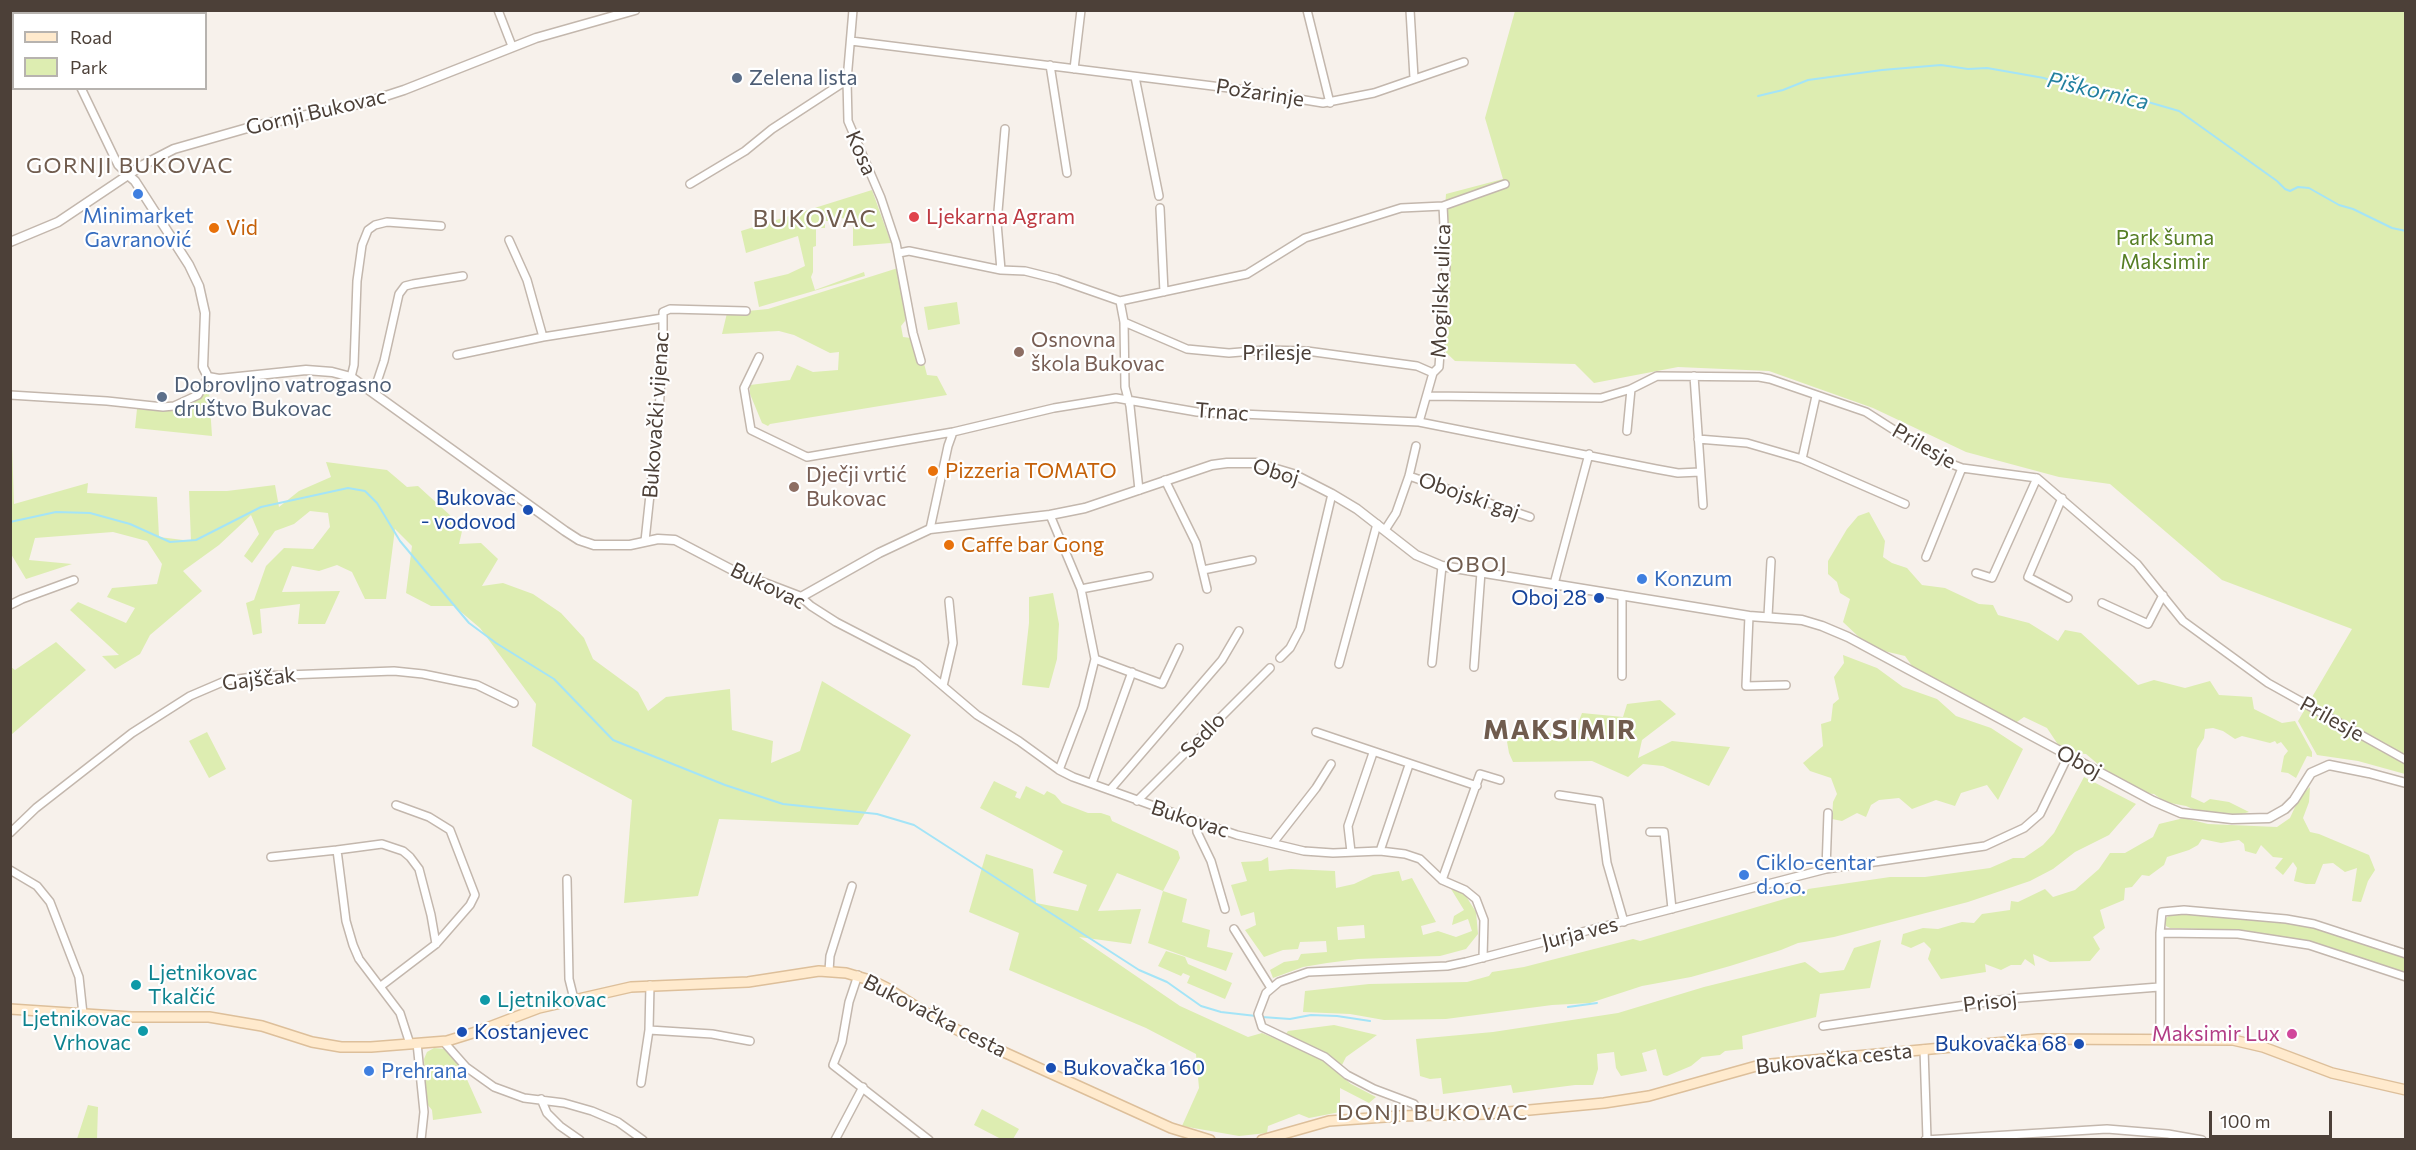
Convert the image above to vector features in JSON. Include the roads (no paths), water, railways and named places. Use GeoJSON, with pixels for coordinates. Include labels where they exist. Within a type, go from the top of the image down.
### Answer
{"type":"FeatureCollection","features":[{"type":"Feature","properties":{"kind":"main road","name":"Bukovačka cesta"},"geometry":{"type":"LineString","coordinates":[[10,1010],[209,1017],[262,1026],[312,1042],[341,1047],[443,1041],[476,1032],[528,1011],[613,990],[650,985],[748,982],[829,971],[858,975],[887,988],[934,1018],[967,1035],[1171,1128],[1210,1140]]}},
{"type":"Feature","properties":{"kind":"main road","name":"Bukovačka cesta"},"geometry":{"type":"LineString","coordinates":[[1262,1140],[1281,1138],[1329,1121],[1487,1113],[1604,1103],[1658,1094],[1760,1065],[2038,1039],[2233,1040],[2249,1043],[2332,1073],[2406,1090]]}},
{"type":"Feature","properties":{"kind":"street"},"geometry":{"type":"LineString","coordinates":[[498,10],[512,46]]}},
{"type":"Feature","properties":{"kind":"street","name":"Gornji Bukovac"},"geometry":{"type":"LineString","coordinates":[[10,242],[58,222],[152,159],[174,149],[251,127],[344,107],[404,90],[512,46],[566,28],[635,10]]}},
{"type":"Feature","properties":{"kind":"street","name":"Kosa"},"geometry":{"type":"LineString","coordinates":[[853,10],[847,80],[849,125],[881,198],[899,253],[913,333],[921,361]]}},
{"type":"Feature","properties":{"kind":"street"},"geometry":{"type":"LineString","coordinates":[[1074,69],[1081,10]]}},
{"type":"Feature","properties":{"kind":"street"},"geometry":{"type":"LineString","coordinates":[[1307,10],[1330,103]]}},
{"type":"Feature","properties":{"kind":"street"},"geometry":{"type":"LineString","coordinates":[[1410,10],[1414,78]]}},
{"type":"Feature","properties":{"kind":"street","name":"Požarinje"},"geometry":{"type":"LineString","coordinates":[[851,41],[1330,103],[1374,93],[1464,62]]}},
{"type":"Feature","properties":{"kind":"street"},"geometry":{"type":"LineString","coordinates":[[1050,65],[1067,173]]}},
{"type":"Feature","properties":{"kind":"street"},"geometry":{"type":"LineString","coordinates":[[1135,77],[1159,196]]}},
{"type":"Feature","properties":{"kind":"street"},"geometry":{"type":"LineString","coordinates":[[690,184],[745,151],[772,129],[847,80]]}},
{"type":"Feature","properties":{"kind":"street"},"geometry":{"type":"LineString","coordinates":[[10,395],[174,406],[198,395],[208,377],[203,367],[205,313],[199,286],[189,265],[135,181],[118,165],[82,90]]}},
{"type":"Feature","properties":{"kind":"street"},"geometry":{"type":"LineString","coordinates":[[1001,270],[997,223],[1005,129]]}},
{"type":"Feature","properties":{"kind":"street","name":"Mogilska ulica"},"geometry":{"type":"LineString","coordinates":[[1120,302],[1247,274],[1305,238],[1401,208],[1443,206],[1505,184]]}},
{"type":"Feature","properties":{"kind":"street","name":"Mogilska ulica"},"geometry":{"type":"LineString","coordinates":[[1432,373],[1439,368],[1446,265],[1443,206]]}},
{"type":"Feature","properties":{"kind":"street"},"geometry":{"type":"LineString","coordinates":[[1160,208],[1164,292]]}},
{"type":"Feature","properties":{"kind":"street"},"geometry":{"type":"LineString","coordinates":[[351,377],[354,365],[357,281],[368,230],[375,225],[387,222],[441,226]]}},
{"type":"Feature","properties":{"kind":"street"},"geometry":{"type":"LineString","coordinates":[[509,240],[527,280],[543,337]]}},
{"type":"Feature","properties":{"kind":"street"},"geometry":{"type":"LineString","coordinates":[[899,253],[909,251],[1001,270],[1024,271],[1057,279],[1120,302],[1124,322],[1123,357],[1127,398],[1130,406],[1139,490]]}},
{"type":"Feature","properties":{"kind":"street"},"geometry":{"type":"LineString","coordinates":[[374,391],[384,361],[399,294],[405,286],[464,276]]}},
{"type":"Feature","properties":{"kind":"street"},"geometry":{"type":"LineString","coordinates":[[663,318],[663,312],[666,309],[746,311]]}},
{"type":"Feature","properties":{"kind":"street","name":"Bukovački vijenac"},"geometry":{"type":"LineString","coordinates":[[457,354],[543,337],[663,318],[659,411],[645,541]]}},
{"type":"Feature","properties":{"kind":"street","name":"Prilesje"},"geometry":{"type":"LineString","coordinates":[[1124,322],[1187,349],[1229,353],[1265,350],[1307,351],[1417,366],[1432,373]]}},
{"type":"Feature","properties":{"kind":"street","name":"Trnac"},"geometry":{"type":"LineString","coordinates":[[759,357],[744,388],[751,430],[807,457],[953,432],[1054,408],[1127,398],[1197,412],[1419,422],[1667,471],[1700,472]]}},
{"type":"Feature","properties":{"kind":"street","name":"Bukovac"},"geometry":{"type":"LineString","coordinates":[[208,377],[219,379],[306,370],[332,372],[351,377],[374,391],[579,540],[594,545],[613,546],[666,538],[675,540],[738,573],[801,597],[836,622],[910,660],[977,715],[1019,741],[1059,770],[1137,801],[1196,821],[1274,843],[1312,852],[1380,851],[1405,854],[1419,859],[1442,880],[1470,892],[1478,903],[1485,925],[1483,958]]}},
{"type":"Feature","properties":{"kind":"street"},"geometry":{"type":"LineString","coordinates":[[1419,422],[1432,373]]}},
{"type":"Feature","properties":{"kind":"street","name":"Prilesje"},"geometry":{"type":"LineString","coordinates":[[1427,396],[1600,398],[1631,389],[1657,376],[1694,376],[1770,379],[1866,412],[1941,460],[1962,468],[2037,478],[2137,564],[2183,621],[2268,683],[2406,760]]}},
{"type":"Feature","properties":{"kind":"street"},"geometry":{"type":"LineString","coordinates":[[1694,376],[1703,505]]}},
{"type":"Feature","properties":{"kind":"street"},"geometry":{"type":"LineString","coordinates":[[1627,431],[1631,389]]}},
{"type":"Feature","properties":{"kind":"street"},"geometry":{"type":"LineString","coordinates":[[1802,459],[1816,396]]}},
{"type":"Feature","properties":{"kind":"street"},"geometry":{"type":"LineString","coordinates":[[930,529],[953,432]]}},
{"type":"Feature","properties":{"kind":"street"},"geometry":{"type":"LineString","coordinates":[[1698,439],[1747,443],[1802,459],[1905,504]]}},
{"type":"Feature","properties":{"kind":"street","name":"Obojski gaj"},"geometry":{"type":"LineString","coordinates":[[1385,530],[1396,513],[1409,476],[1416,446]]}},
{"type":"Feature","properties":{"kind":"street"},"geometry":{"type":"LineString","coordinates":[[1554,584],[1589,454]]}},
{"type":"Feature","properties":{"kind":"street","name":"Oboj"},"geometry":{"type":"LineString","coordinates":[[801,597],[879,553],[930,529],[1050,515],[1084,508],[1220,464],[1256,463],[1293,474],[1332,494],[1377,524],[1416,555],[1442,566],[1749,616],[1802,620],[1848,637],[2153,801],[2181,813],[2232,819],[2269,818],[2294,800],[2310,773],[2329,765],[2406,783]]}},
{"type":"Feature","properties":{"kind":"street"},"geometry":{"type":"LineString","coordinates":[[1926,556],[1962,468]]}},
{"type":"Feature","properties":{"kind":"street","name":"Obojski gaj"},"geometry":{"type":"LineString","coordinates":[[1409,476],[1530,517]]}},
{"type":"Feature","properties":{"kind":"street"},"geometry":{"type":"LineString","coordinates":[[1976,573],[1992,578],[2037,478]]}},
{"type":"Feature","properties":{"kind":"street"},"geometry":{"type":"LineString","coordinates":[[1165,480],[1196,543],[1207,589]]}},
{"type":"Feature","properties":{"kind":"street"},"geometry":{"type":"LineString","coordinates":[[1280,658],[1290,648],[1300,629],[1332,494]]}},
{"type":"Feature","properties":{"kind":"street"},"geometry":{"type":"LineString","coordinates":[[2062,498],[2028,578],[2068,598]]}},
{"type":"Feature","properties":{"kind":"street"},"geometry":{"type":"LineString","coordinates":[[1050,515],[1081,589],[1095,659],[1083,706],[1059,770]]}},
{"type":"Feature","properties":{"kind":"street"},"geometry":{"type":"LineString","coordinates":[[1339,664],[1377,524]]}},
{"type":"Feature","properties":{"kind":"street"},"geometry":{"type":"LineString","coordinates":[[1203,570],[1252,560]]}},
{"type":"Feature","properties":{"kind":"street"},"geometry":{"type":"LineString","coordinates":[[1768,616],[1771,561]]}},
{"type":"Feature","properties":{"kind":"street"},"geometry":{"type":"LineString","coordinates":[[1432,663],[1442,566]]}},
{"type":"Feature","properties":{"kind":"street"},"geometry":{"type":"LineString","coordinates":[[1474,667],[1481,572]]}},
{"type":"Feature","properties":{"kind":"street"},"geometry":{"type":"LineString","coordinates":[[1081,589],[1149,576]]}},
{"type":"Feature","properties":{"kind":"street"},"geometry":{"type":"LineString","coordinates":[[10,605],[22,598],[74,580]]}},
{"type":"Feature","properties":{"kind":"street"},"geometry":{"type":"LineString","coordinates":[[2102,603],[2148,624],[2163,595]]}},
{"type":"Feature","properties":{"kind":"street"},"geometry":{"type":"LineString","coordinates":[[1622,596],[1622,676]]}},
{"type":"Feature","properties":{"kind":"street"},"geometry":{"type":"LineString","coordinates":[[943,686],[953,643],[949,601]]}},
{"type":"Feature","properties":{"kind":"street"},"geometry":{"type":"LineString","coordinates":[[1749,616],[1746,686],[1786,685]]}},
{"type":"Feature","properties":{"kind":"street"},"geometry":{"type":"LineString","coordinates":[[1110,790],[1222,660],[1239,631]]}},
{"type":"Feature","properties":{"kind":"street"},"geometry":{"type":"LineString","coordinates":[[1095,659],[1162,684],[1179,648]]}},
{"type":"Feature","properties":{"kind":"street","name":"Sedlo"},"geometry":{"type":"LineString","coordinates":[[1137,801],[1270,668]]}},
{"type":"Feature","properties":{"kind":"street","name":"Gajščak"},"geometry":{"type":"LineString","coordinates":[[10,833],[44,802],[132,733],[190,696],[225,681],[259,676],[394,671],[423,674],[477,685],[514,703]]}},
{"type":"Feature","properties":{"kind":"street"},"geometry":{"type":"LineString","coordinates":[[1092,783],[1132,672]]}},
{"type":"Feature","properties":{"kind":"street"},"geometry":{"type":"LineString","coordinates":[[1316,732],[1477,786]]}},
{"type":"Feature","properties":{"kind":"street"},"geometry":{"type":"LineString","coordinates":[[1351,852],[1348,826],[1373,753]]}},
{"type":"Feature","properties":{"kind":"street","name":"Jurja ves"},"geometry":{"type":"LineString","coordinates":[[1271,988],[1279,982],[1308,972],[1447,966],[1826,869],[1985,846],[2024,828],[2040,814],[2068,756]]}},
{"type":"Feature","properties":{"kind":"street"},"geometry":{"type":"LineString","coordinates":[[1274,843],[1316,789],[1330,764]]}},
{"type":"Feature","properties":{"kind":"street"},"geometry":{"type":"LineString","coordinates":[[1380,851],[1409,765]]}},
{"type":"Feature","properties":{"kind":"street"},"geometry":{"type":"LineString","coordinates":[[1442,880],[1480,774],[1500,780]]}},
{"type":"Feature","properties":{"kind":"street"},"geometry":{"type":"LineString","coordinates":[[1559,795],[1599,801],[1607,863],[1624,922]]}},
{"type":"Feature","properties":{"kind":"street"},"geometry":{"type":"LineString","coordinates":[[381,986],[435,944],[470,905],[475,895],[450,830],[429,817],[396,805]]}},
{"type":"Feature","properties":{"kind":"street"},"geometry":{"type":"LineString","coordinates":[[1826,869],[1828,813]]}},
{"type":"Feature","properties":{"kind":"street"},"geometry":{"type":"LineString","coordinates":[[1196,821],[1198,836],[1211,861],[1224,909]]}},
{"type":"Feature","properties":{"kind":"street"},"geometry":{"type":"LineString","coordinates":[[1650,832],[1664,832],[1672,909]]}},
{"type":"Feature","properties":{"kind":"street"},"geometry":{"type":"LineString","coordinates":[[271,857],[382,844],[403,851],[411,856],[419,869],[432,915],[435,944]]}},
{"type":"Feature","properties":{"kind":"street"},"geometry":{"type":"LineString","coordinates":[[337,850],[346,921],[352,945],[359,959],[400,1013],[414,1043],[424,1112],[421,1140]]}},
{"type":"Feature","properties":{"kind":"street"},"geometry":{"type":"LineString","coordinates":[[10,870],[37,886],[50,902],[79,977],[82,1014]]}},
{"type":"Feature","properties":{"kind":"street"},"geometry":{"type":"LineString","coordinates":[[567,879],[569,979],[574,999]]}},
{"type":"Feature","properties":{"kind":"street"},"geometry":{"type":"LineString","coordinates":[[829,971],[830,956],[852,886]]}},
{"type":"Feature","properties":{"kind":"street"},"geometry":{"type":"LineString","coordinates":[[2160,1040],[2159,987],[2162,912],[2184,910],[2246,914],[2314,924],[2406,954]]}},
{"type":"Feature","properties":{"kind":"street"},"geometry":{"type":"LineString","coordinates":[[1234,929],[1271,988],[1266,993],[1258,1017],[1266,1030],[1315,1052],[1347,1075],[1374,1089],[1414,1104],[1417,1116]]}},
{"type":"Feature","properties":{"kind":"street"},"geometry":{"type":"LineString","coordinates":[[2160,933],[2238,934],[2309,945],[2406,976]]}},
{"type":"Feature","properties":{"kind":"street"},"geometry":{"type":"LineString","coordinates":[[858,975],[833,1065],[929,1140]]}},
{"type":"Feature","properties":{"kind":"street"},"geometry":{"type":"LineString","coordinates":[[641,1083],[649,1030],[650,985]]}},
{"type":"Feature","properties":{"kind":"street","name":"Prisoj"},"geometry":{"type":"LineString","coordinates":[[1823,1026],[2007,999],[2159,987]]}},
{"type":"Feature","properties":{"kind":"street"},"geometry":{"type":"LineString","coordinates":[[649,1030],[712,1034],[750,1041]]}},
{"type":"Feature","properties":{"kind":"street"},"geometry":{"type":"LineString","coordinates":[[443,1041],[458,1059],[485,1082],[524,1098],[541,1099],[592,1110],[618,1122],[643,1140]]}},
{"type":"Feature","properties":{"kind":"street"},"geometry":{"type":"LineString","coordinates":[[1924,1049],[1926,1139],[2024,1132],[2107,1130],[2168,1134],[2202,1140]]}},
{"type":"Feature","properties":{"kind":"street"},"geometry":{"type":"LineString","coordinates":[[835,1140],[863,1088]]}},
{"type":"Feature","properties":{"kind":"street"},"geometry":{"type":"LineString","coordinates":[[541,1099],[547,1113],[560,1126],[580,1140]]}},
{"type":"Feature","properties":{"kind":"waterway","name":"Piškornica"},"geometry":{"type":"LineString","coordinates":[[1758,96],[1783,90],[1808,80],[1941,65],[1968,69],[1987,68],[2044,78],[2073,89],[2110,91],[2179,111],[2285,189],[2290,191],[2298,187],[2309,188],[2339,205],[2353,209],[2392,228],[2406,231]]}},
{"type":"Feature","properties":{"kind":"waterway"},"geometry":{"type":"LineString","coordinates":[[10,522],[56,512],[90,513],[130,524],[170,542],[196,540],[261,507],[348,488],[365,491],[377,503],[400,541],[469,623],[496,643],[554,679],[613,740],[725,785],[783,804],[877,814],[914,825],[1139,970],[1167,982],[1201,1006],[1221,1012],[1256,1016]]}},
{"type":"Feature","properties":{"kind":"waterway"},"geometry":{"type":"LineString","coordinates":[[1568,1007],[1597,1003]]}},
{"type":"Feature","properties":{"kind":"waterway"},"geometry":{"type":"LineString","coordinates":[[1262,1017],[1290,1019],[1311,1015],[1370,1021]]}},
{"type":"Feature","properties":{"kind":"place","name":"Zelena lista"},"geometry":{"type":"Point","coordinates":[737,78]}},
{"type":"Feature","properties":{"kind":"place","name":"Minimarket Gavranović"},"geometry":{"type":"Point","coordinates":[138,194]}},
{"type":"Feature","properties":{"kind":"place","name":"Ljekarna Agram"},"geometry":{"type":"Point","coordinates":[914,217]}},
{"type":"Feature","properties":{"kind":"place","name":"Vid"},"geometry":{"type":"Point","coordinates":[214,228]}},
{"type":"Feature","properties":{"kind":"place","name":"Osnovna škola Bukovac"},"geometry":{"type":"Point","coordinates":[1019,352]}},
{"type":"Feature","properties":{"kind":"place","name":"Dobrovljno vatrogasno društvo Bukovac"},"geometry":{"type":"Point","coordinates":[162,397]}},
{"type":"Feature","properties":{"kind":"place","name":"Pizzeria TOMATO"},"geometry":{"type":"Point","coordinates":[933,471]}},
{"type":"Feature","properties":{"kind":"place","name":"Dječji vrtić Bukovac"},"geometry":{"type":"Point","coordinates":[794,487]}},
{"type":"Feature","properties":{"kind":"place","name":"Bukovac - vodovod"},"geometry":{"type":"Point","coordinates":[528,510]}},
{"type":"Feature","properties":{"kind":"place","name":"Caffe bar Gong"},"geometry":{"type":"Point","coordinates":[949,545]}},
{"type":"Feature","properties":{"kind":"place","name":"Konzum"},"geometry":{"type":"Point","coordinates":[1642,579]}},
{"type":"Feature","properties":{"kind":"place","name":"Oboj 28"},"geometry":{"type":"Point","coordinates":[1599,598]}},
{"type":"Feature","properties":{"kind":"place","name":"Ciklo-centar d.o.o."},"geometry":{"type":"Point","coordinates":[1744,875]}},
{"type":"Feature","properties":{"kind":"place","name":"Ljetnikovac Tkalčić"},"geometry":{"type":"Point","coordinates":[136,985]}},
{"type":"Feature","properties":{"kind":"place","name":"Ljetnikovac"},"geometry":{"type":"Point","coordinates":[485,1000]}},
{"type":"Feature","properties":{"kind":"place","name":"Ljetnikovac Vrhovac"},"geometry":{"type":"Point","coordinates":[143,1031]}},
{"type":"Feature","properties":{"kind":"place","name":"Kostanjevec"},"geometry":{"type":"Point","coordinates":[462,1032]}},
{"type":"Feature","properties":{"kind":"place","name":"Maksimir Lux"},"geometry":{"type":"Point","coordinates":[2292,1034]}},
{"type":"Feature","properties":{"kind":"place","name":"Bukovačka 68"},"geometry":{"type":"Point","coordinates":[2079,1044]}},
{"type":"Feature","properties":{"kind":"place","name":"Bukovačka 160"},"geometry":{"type":"Point","coordinates":[1051,1068]}},
{"type":"Feature","properties":{"kind":"place","name":"Prehrana"},"geometry":{"type":"Point","coordinates":[369,1071]}},
{"type":"Feature","properties":{"kind":"district","name":"GORNJI BUKOVAC"},"geometry":{"type":"Point","coordinates":[130,166]}},
{"type":"Feature","properties":{"kind":"district","name":"BUKOVAC"},"geometry":{"type":"Point","coordinates":[815,219]}},
{"type":"Feature","properties":{"kind":"district","name":"OBOJ"},"geometry":{"type":"Point","coordinates":[1477,565]}},
{"type":"Feature","properties":{"kind":"district","name":"MAKSIMIR"},"geometry":{"type":"Point","coordinates":[1560,730]}},
{"type":"Feature","properties":{"kind":"district","name":"DONJI BUKOVAC"},"geometry":{"type":"Point","coordinates":[1433,1113]}},
{"type":"Feature","properties":{"kind":"park label","name":"Park šuma Maksimir"},"geometry":{"type":"Point","coordinates":[2165,250]}}]}
